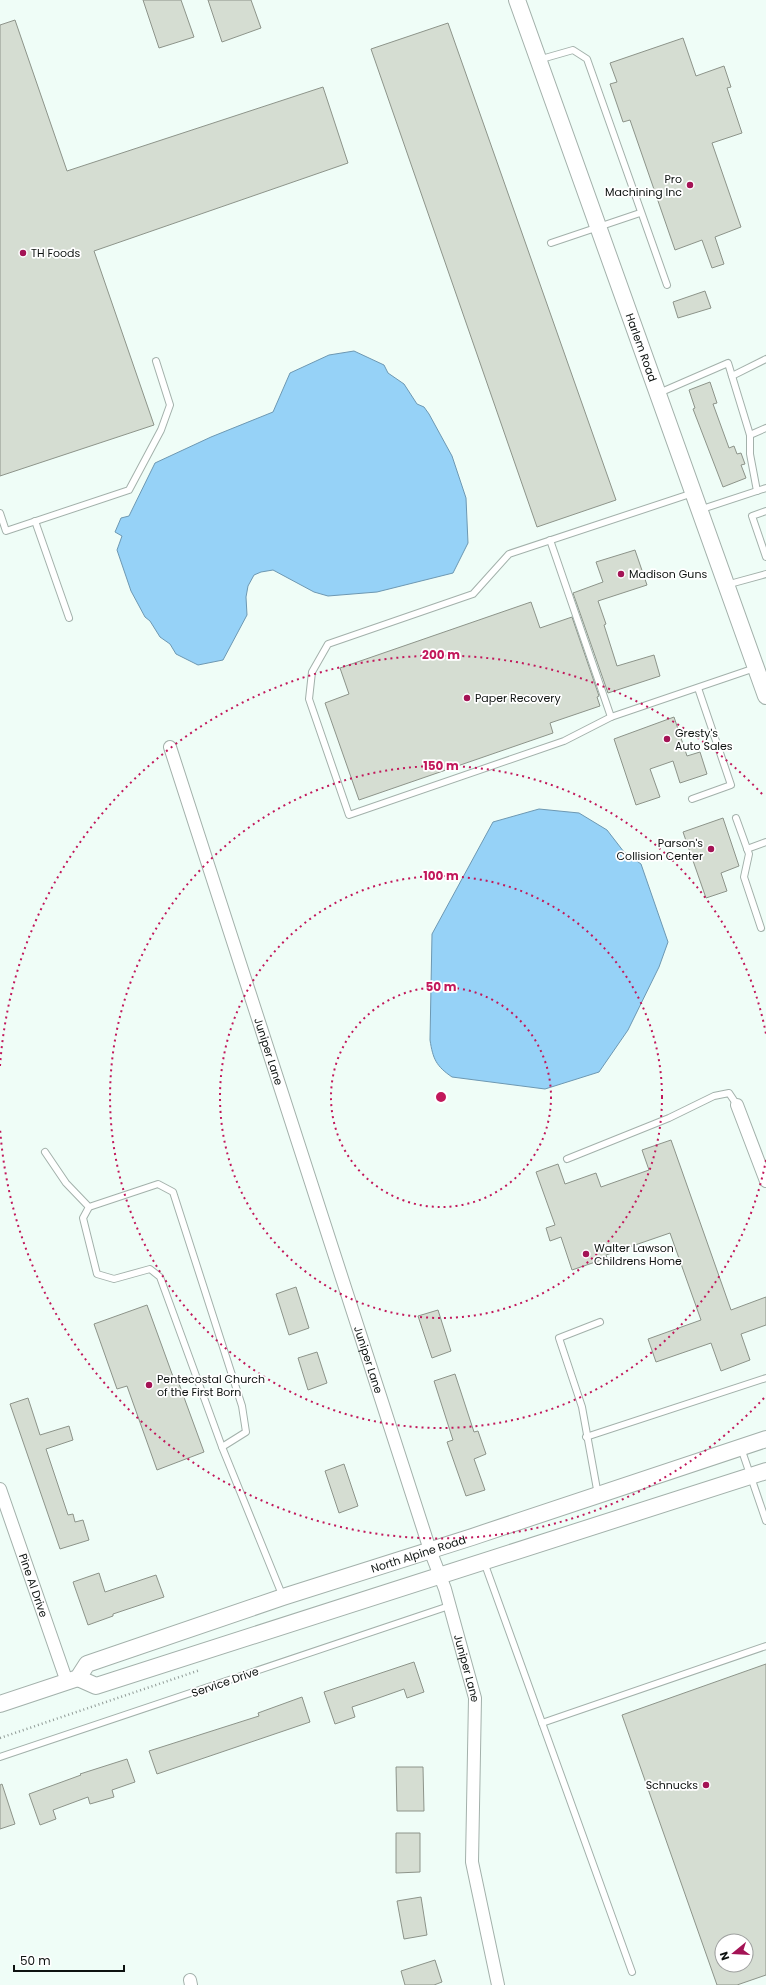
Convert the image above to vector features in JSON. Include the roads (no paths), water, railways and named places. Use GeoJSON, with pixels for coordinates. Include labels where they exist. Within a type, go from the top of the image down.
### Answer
{"type":"FeatureCollection","features":[{"type":"Feature","properties":{"kind":"main road","name":"Harlem Road"},"geometry":{"type":"LineString","coordinates":[[517,0],[766,696]]}},
{"type":"Feature","properties":{"kind":"main road","name":"North Alpine Road"},"geometry":{"type":"LineString","coordinates":[[72,1680],[87,1664],[283,1597],[766,1439]]}},
{"type":"Feature","properties":{"kind":"main road"},"geometry":{"type":"LineString","coordinates":[[0,1704],[72,1680],[96,1686],[766,1471]]}},
{"type":"Feature","properties":{"kind":"street","name":"Juniper Lane"},"geometry":{"type":"LineString","coordinates":[[170,747],[430,1550],[440,1576],[475,1698],[472,1862],[498,1985]]}},
{"type":"Feature","properties":{"kind":"street"},"geometry":{"type":"LineString","coordinates":[[737,1105],[766,1181]]}},
{"type":"Feature","properties":{"kind":"street","name":"Pine Al Drive"},"geometry":{"type":"LineString","coordinates":[[0,1489],[72,1680]]}},
{"type":"Feature","properties":{"kind":"lane"},"geometry":{"type":"LineString","coordinates":[[538,60],[573,50],[587,59],[640,213],[667,285]]}},
{"type":"Feature","properties":{"kind":"lane"},"geometry":{"type":"LineString","coordinates":[[551,243],[640,213]]}},
{"type":"Feature","properties":{"kind":"lane"},"geometry":{"type":"LineString","coordinates":[[732,376],[766,359]]}},
{"type":"Feature","properties":{"kind":"lane"},"geometry":{"type":"LineString","coordinates":[[0,513],[6,531],[129,490],[161,430],[170,405],[156,361]]}},
{"type":"Feature","properties":{"kind":"lane"},"geometry":{"type":"LineString","coordinates":[[658,393],[728,363],[750,435],[750,454],[757,491]]}},
{"type":"Feature","properties":{"kind":"lane"},"geometry":{"type":"LineString","coordinates":[[750,435],[766,428]]}},
{"type":"Feature","properties":{"kind":"lane"},"geometry":{"type":"LineString","coordinates":[[700,510],[766,488]]}},
{"type":"Feature","properties":{"kind":"lane"},"geometry":{"type":"LineString","coordinates":[[693,493],[509,554],[473,594],[328,644],[312,672],[309,699],[348,815],[564,740],[611,717],[756,668]]}},
{"type":"Feature","properties":{"kind":"lane"},"geometry":{"type":"LineString","coordinates":[[766,511],[752,516],[766,557]]}},
{"type":"Feature","properties":{"kind":"lane"},"geometry":{"type":"LineString","coordinates":[[35,521],[69,618]]}},
{"type":"Feature","properties":{"kind":"lane"},"geometry":{"type":"LineString","coordinates":[[550,540],[611,717]]}},
{"type":"Feature","properties":{"kind":"lane"},"geometry":{"type":"LineString","coordinates":[[726,585],[766,574]]}},
{"type":"Feature","properties":{"kind":"lane"},"geometry":{"type":"LineString","coordinates":[[692,799],[731,785],[698,688]]}},
{"type":"Feature","properties":{"kind":"lane"},"geometry":{"type":"LineString","coordinates":[[736,818],[749,854],[744,877],[761,928]]}},
{"type":"Feature","properties":{"kind":"lane"},"geometry":{"type":"LineString","coordinates":[[747,849],[766,842]]}},
{"type":"Feature","properties":{"kind":"lane"},"geometry":{"type":"LineString","coordinates":[[567,1159],[669,1118],[714,1096],[729,1093],[737,1105]]}},
{"type":"Feature","properties":{"kind":"lane"},"geometry":{"type":"LineString","coordinates":[[45,1152],[66,1183],[89,1207]]}},
{"type":"Feature","properties":{"kind":"lane"},"geometry":{"type":"LineString","coordinates":[[222,1447],[246,1432],[242,1406],[174,1192],[158,1184],[89,1207],[83,1218],[97,1274],[114,1279],[150,1269],[160,1277],[222,1447],[283,1597]]}},
{"type":"Feature","properties":{"kind":"lane"},"geometry":{"type":"LineString","coordinates":[[598,1495],[586,1437],[582,1407],[559,1338],[600,1322]]}},
{"type":"Feature","properties":{"kind":"lane"},"geometry":{"type":"LineString","coordinates":[[586,1437],[766,1378]]}},
{"type":"Feature","properties":{"kind":"lane"},"geometry":{"type":"LineString","coordinates":[[741,1448],[766,1521]]}},
{"type":"Feature","properties":{"kind":"lane"},"geometry":{"type":"LineString","coordinates":[[484,1562],[632,1972]]}},
{"type":"Feature","properties":{"kind":"lane","name":"Service Drive"},"geometry":{"type":"LineString","coordinates":[[0,1757],[449,1606]]}},
{"type":"Feature","properties":{"kind":"lane"},"geometry":{"type":"LineString","coordinates":[[542,1723],[766,1646]]}},
{"type":"Feature","properties":{"kind":"water"},"geometry":{"type":"Polygon","coordinates":[[[354,351],[384,365],[388,373],[404,384],[417,404],[424,407],[429,414],[452,456],[466,498],[468,543],[453,573],[377,592],[328,596],[314,592],[273,570],[261,572],[254,575],[248,586],[246,597],[247,615],[223,660],[198,665],[176,654],[170,644],[160,637],[150,621],[145,617],[131,591],[117,550],[122,536],[115,532],[121,518],[129,516],[155,463],[211,437],[273,412],[290,373],[329,355],[354,351]]]}},
{"type":"Feature","properties":{"kind":"water"},"geometry":{"type":"Polygon","coordinates":[[[539,809],[579,813],[607,830],[624,852],[641,864],[668,942],[659,967],[628,1030],[599,1072],[545,1089],[452,1077],[436,1062],[432,1052],[430,1040],[432,934],[493,822],[539,809]]]}},
{"type":"Feature","properties":{"kind":"place","name":"Pro Machining Inc"},"geometry":{"type":"Point","coordinates":[690,185]}},
{"type":"Feature","properties":{"kind":"place","name":"TH Foods"},"geometry":{"type":"Point","coordinates":[23,253]}},
{"type":"Feature","properties":{"kind":"place","name":"Madison Guns"},"geometry":{"type":"Point","coordinates":[621,574]}},
{"type":"Feature","properties":{"kind":"place","name":"Paper Recovery"},"geometry":{"type":"Point","coordinates":[467,698]}},
{"type":"Feature","properties":{"kind":"place","name":"Gresty's Auto Sales"},"geometry":{"type":"Point","coordinates":[667,739]}},
{"type":"Feature","properties":{"kind":"place","name":"Parson's Collision Center"},"geometry":{"type":"Point","coordinates":[711,849]}},
{"type":"Feature","properties":{"kind":"place","name":"Walter Lawson Childrens Home"},"geometry":{"type":"Point","coordinates":[586,1254]}},
{"type":"Feature","properties":{"kind":"place","name":"Pentecostal Church of the First Born"},"geometry":{"type":"Point","coordinates":[149,1385]}},
{"type":"Feature","properties":{"kind":"place","name":"Schnucks"},"geometry":{"type":"Point","coordinates":[706,1785]}}]}
